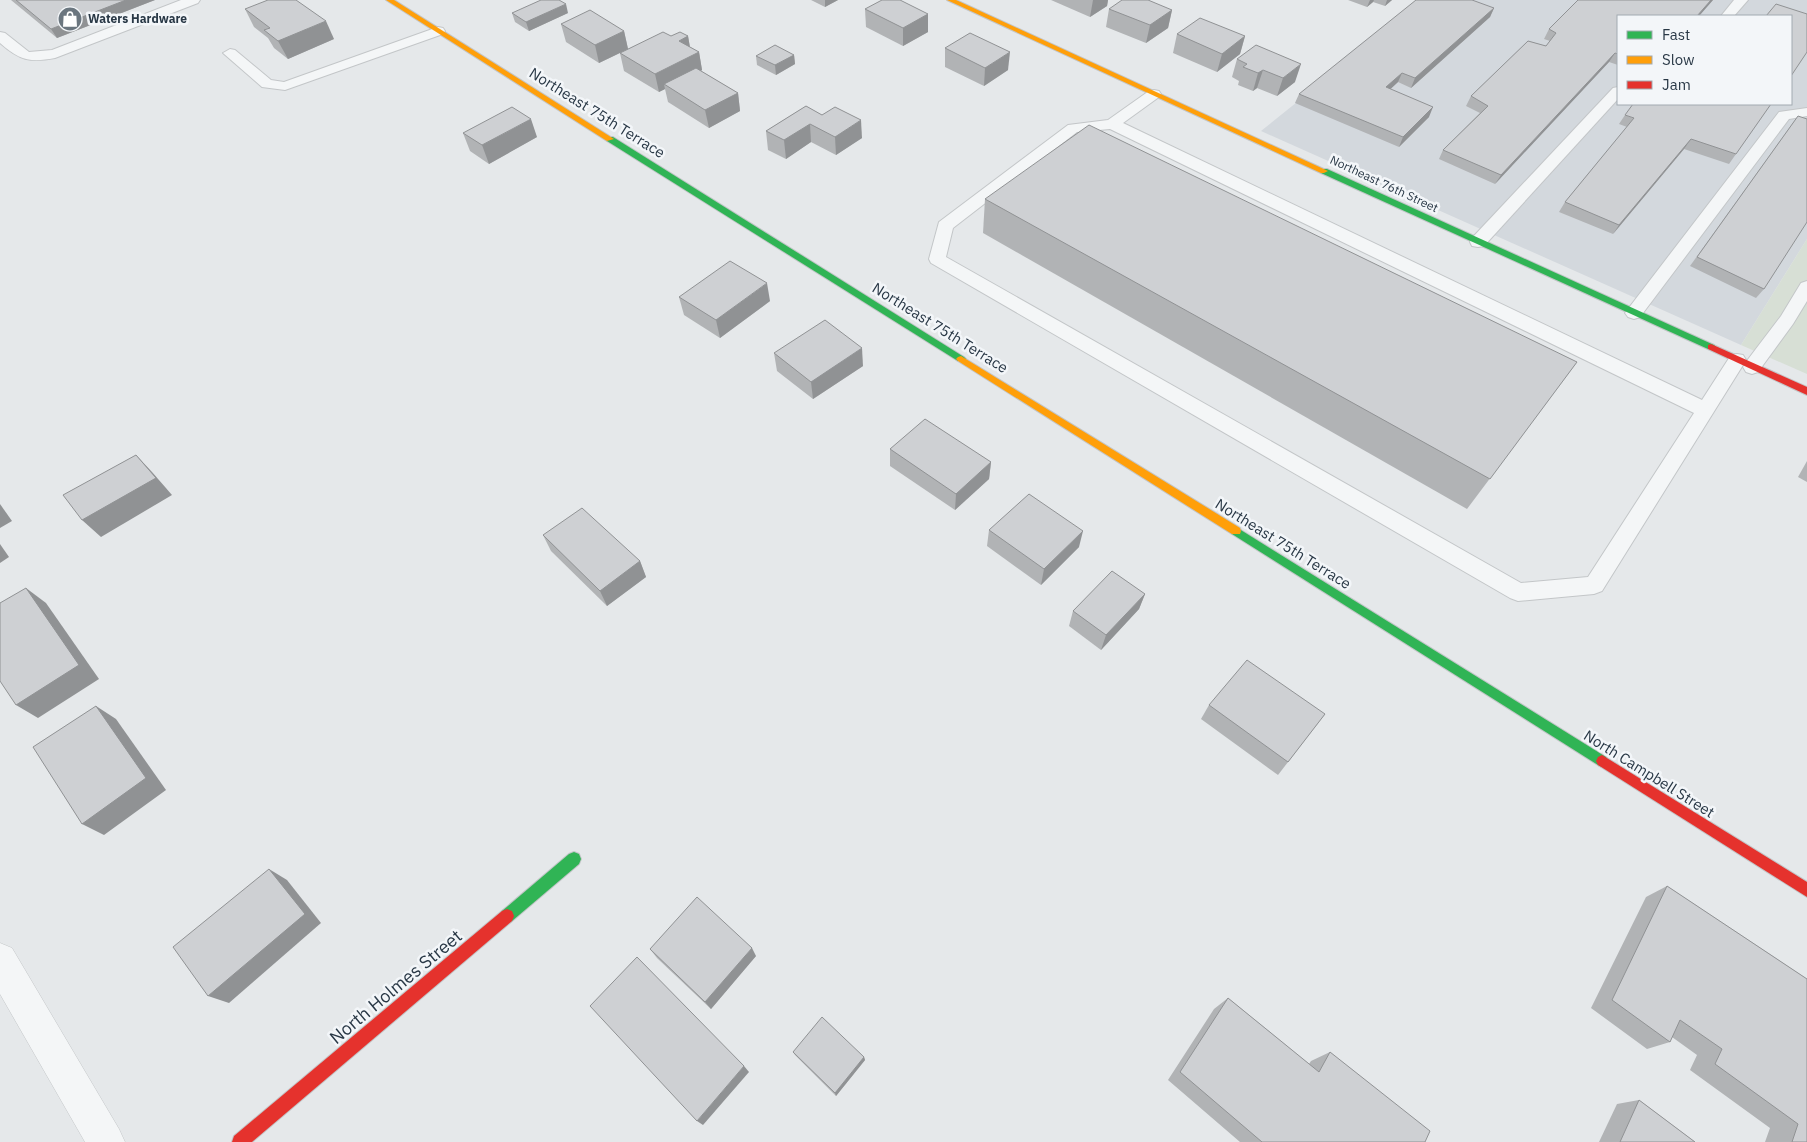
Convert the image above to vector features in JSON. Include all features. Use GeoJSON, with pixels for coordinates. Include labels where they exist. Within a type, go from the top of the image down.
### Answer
{"type":"FeatureCollection","features":[{"type":"Feature","properties":{"kind":"street","name":"Northeast 75th Terrace"},"geometry":{"type":"LineString","coordinates":[[388,0],[1475,682]]}},
{"type":"Feature","properties":{"kind":"street","name":"Northeast 76th Street"},"geometry":{"type":"LineString","coordinates":[[950,0],[1807,391]]}},
{"type":"Feature","properties":{"kind":"street","name":"North Campbell Street"},"geometry":{"type":"LineString","coordinates":[[1475,682],[1807,890]]}},
{"type":"Feature","properties":{"kind":"street","name":"North Holmes Street"},"geometry":{"type":"LineString","coordinates":[[240,1142],[574,859]]}},
{"type":"Feature","properties":{"kind":"street"},"geometry":{"type":"LineString","coordinates":[[0,960],[106,1142]]}},
{"type":"Feature","properties":{"kind":"lane"},"geometry":{"type":"LineString","coordinates":[[0,36],[24,56],[46,56],[193,0]]}},
{"type":"Feature","properties":{"kind":"lane"},"geometry":{"type":"LineString","coordinates":[[1728,15],[1741,0]]}},
{"type":"Feature","properties":{"kind":"lane"},"geometry":{"type":"LineString","coordinates":[[230,53],[267,84],[285,86],[438,31]]}},
{"type":"Feature","properties":{"kind":"lane"},"geometry":{"type":"LineString","coordinates":[[1478,242],[1617,92]]}},
{"type":"Feature","properties":{"kind":"lane"},"geometry":{"type":"LineString","coordinates":[[1154,94],[1112,124],[1073,128],[945,226],[938,259],[1518,592],[1594,585],[1705,410],[1745,363],[1787,320],[1807,288]]}},
{"type":"Feature","properties":{"kind":"lane"},"geometry":{"type":"LineString","coordinates":[[1634,313],[1784,115],[1807,112]]}},
{"type":"Feature","properties":{"kind":"lane"},"geometry":{"type":"LineString","coordinates":[[1112,124],[1705,410]]}},
{"type":"Feature","properties":{"kind":"shaded area"},"geometry":{"type":"Polygon","coordinates":[[[1424,0],[1807,0],[1807,239],[1741,345],[1261,131],[1424,0]]]}},
{"type":"Feature","properties":{"kind":"shaded area"},"geometry":{"type":"Polygon","coordinates":[[[1807,239],[1807,374],[1741,345],[1807,239]]]}},
{"type":"Feature","properties":{"kind":"building"},"geometry":{"type":"Polygon","coordinates":[[[16,0],[126,0],[51,29],[16,0]]]}},
{"type":"Feature","properties":{"kind":"building"},"geometry":{"type":"Polygon","coordinates":[[[268,0],[296,0],[326,21],[278,41],[264,30],[270,28],[245,9],[268,0]]]}},
{"type":"Feature","properties":{"kind":"building"},"geometry":{"type":"Polygon","coordinates":[[[541,0],[559,0],[566,4],[526,22],[512,13],[541,0]]]}},
{"type":"Feature","properties":{"kind":"building"},"geometry":{"type":"Polygon","coordinates":[[[882,0],[900,0],[928,14],[903,28],[865,9],[882,0]]]}},
{"type":"Feature","properties":{"kind":"building"},"geometry":{"type":"Polygon","coordinates":[[[1122,0],[1148,0],[1172,10],[1150,25],[1109,9],[1122,0]]]}},
{"type":"Feature","properties":{"kind":"building"},"geometry":{"type":"Polygon","coordinates":[[[1416,0],[1472,0],[1494,8],[1415,78],[1402,73],[1386,87],[1433,107],[1403,137],[1299,94],[1416,0]]]}},
{"type":"Feature","properties":{"kind":"building"},"geometry":{"type":"Polygon","coordinates":[[[1578,0],[1711,0],[1698,15],[1617,15],[1617,54],[1615,53],[1501,175],[1443,150],[1488,106],[1471,96],[1528,41],[1546,46],[1556,33],[1549,29],[1578,0]]]}},
{"type":"Feature","properties":{"kind":"building"},"geometry":{"type":"Polygon","coordinates":[[[1776,4],[1807,14],[1807,52],[1792,74],[1792,15],[1767,15],[1776,4]]]}},
{"type":"Feature","properties":{"kind":"building"},"geometry":{"type":"Polygon","coordinates":[[[590,10],[624,31],[595,45],[561,24],[590,10]]]}},
{"type":"Feature","properties":{"kind":"building"},"geometry":{"type":"Polygon","coordinates":[[[1200,18],[1245,36],[1222,54],[1177,34],[1200,18]]]}},
{"type":"Feature","properties":{"kind":"building"},"geometry":{"type":"Polygon","coordinates":[[[663,32],[671,36],[680,32],[688,36],[679,41],[699,52],[655,74],[620,53],[663,32]]]}},
{"type":"Feature","properties":{"kind":"building"},"geometry":{"type":"Polygon","coordinates":[[[970,33],[1010,52],[985,68],[945,48],[970,33]]]}},
{"type":"Feature","properties":{"kind":"building"},"geometry":{"type":"Polygon","coordinates":[[[775,45],[794,55],[775,65],[756,56],[775,45]]]}},
{"type":"Feature","properties":{"kind":"building"},"geometry":{"type":"Polygon","coordinates":[[[1256,45],[1301,64],[1283,78],[1263,70],[1258,73],[1243,67],[1247,64],[1237,59],[1256,45]]]}},
{"type":"Feature","properties":{"kind":"building"},"geometry":{"type":"Polygon","coordinates":[[[696,68],[738,93],[705,110],[664,84],[696,68]]]}},
{"type":"Feature","properties":{"kind":"building"},"geometry":{"type":"Polygon","coordinates":[[[1632,105],[1770,105],[1736,154],[1691,139],[1619,225],[1565,202],[1634,118],[1625,115],[1632,105]]]}},
{"type":"Feature","properties":{"kind":"building"},"geometry":{"type":"Polygon","coordinates":[[[806,106],[822,115],[835,107],[861,120],[835,137],[810,124],[784,140],[766,131],[806,106]]]}},
{"type":"Feature","properties":{"kind":"building"},"geometry":{"type":"Polygon","coordinates":[[[512,107],[531,119],[482,145],[463,133],[512,107]]]}},
{"type":"Feature","properties":{"kind":"building"},"geometry":{"type":"Polygon","coordinates":[[[1798,116],[1807,119],[1807,222],[1764,289],[1697,257],[1798,116]]]}},
{"type":"Feature","properties":{"kind":"building"},"geometry":{"type":"Polygon","coordinates":[[[1089,125],[1577,362],[1490,479],[985,199],[1089,125]]]}},
{"type":"Feature","properties":{"kind":"building"},"geometry":{"type":"Polygon","coordinates":[[[730,261],[767,283],[716,320],[679,297],[730,261]]]}},
{"type":"Feature","properties":{"kind":"building"},"geometry":{"type":"Polygon","coordinates":[[[825,320],[862,348],[811,382],[774,353],[825,320]]]}},
{"type":"Feature","properties":{"kind":"building"},"geometry":{"type":"Polygon","coordinates":[[[925,419],[991,462],[956,494],[890,449],[925,419]]]}},
{"type":"Feature","properties":{"kind":"building"},"geometry":{"type":"Polygon","coordinates":[[[136,455],[156,478],[82,520],[63,495],[136,455]]]}},
{"type":"Feature","properties":{"kind":"building"},"geometry":{"type":"Polygon","coordinates":[[[1029,494],[1083,531],[1044,569],[989,530],[1029,494]]]}},
{"type":"Feature","properties":{"kind":"building"},"geometry":{"type":"Polygon","coordinates":[[[582,508],[640,561],[600,591],[543,535],[582,508]]]}},
{"type":"Feature","properties":{"kind":"building"},"geometry":{"type":"Polygon","coordinates":[[[1112,571],[1145,594],[1106,635],[1073,611],[1112,571]]]}},
{"type":"Feature","properties":{"kind":"building"},"geometry":{"type":"Polygon","coordinates":[[[26,588],[79,665],[16,705],[0,681],[0,603],[26,588]]]}},
{"type":"Feature","properties":{"kind":"building"},"geometry":{"type":"Polygon","coordinates":[[[1247,660],[1325,714],[1288,762],[1209,705],[1247,660]]]}},
{"type":"Feature","properties":{"kind":"building"},"geometry":{"type":"Polygon","coordinates":[[[96,706],[146,778],[82,824],[33,747],[96,706]]]}},
{"type":"Feature","properties":{"kind":"building"},"geometry":{"type":"Polygon","coordinates":[[[269,869],[305,914],[208,996],[173,947],[269,869]]]}},
{"type":"Feature","properties":{"kind":"building"},"geometry":{"type":"Polygon","coordinates":[[[1667,886],[1807,979],[1807,1142],[1792,1142],[1798,1124],[1715,1064],[1722,1049],[1680,1020],[1670,1042],[1612,1000],[1667,886]]]}},
{"type":"Feature","properties":{"kind":"building"},"geometry":{"type":"Polygon","coordinates":[[[697,897],[752,948],[705,1002],[650,949],[697,897]]]}},
{"type":"Feature","properties":{"kind":"building"},"geometry":{"type":"Polygon","coordinates":[[[637,957],[744,1066],[697,1121],[590,1006],[637,957]]]}},
{"type":"Feature","properties":{"kind":"building"},"geometry":{"type":"Polygon","coordinates":[[[1228,998],[1319,1072],[1330,1052],[1430,1131],[1425,1142],[1262,1142],[1180,1072],[1228,998]]]}},
{"type":"Feature","properties":{"kind":"building"},"geometry":{"type":"Polygon","coordinates":[[[822,1017],[864,1057],[835,1093],[793,1052],[822,1017]]]}},
{"type":"Feature","properties":{"kind":"building"},"geometry":{"type":"Polygon","coordinates":[[[1639,1100],[1695,1142],[1620,1142],[1639,1100]]]}},
{"type":"Feature","properties":{"kind":"traffic: fast"},"geometry":{"type":"LineString","coordinates":[[610,139],[961,359]]}},
{"type":"Feature","properties":{"kind":"traffic: fast"},"geometry":{"type":"LineString","coordinates":[[1324,171],[1711,347]]}},
{"type":"Feature","properties":{"kind":"traffic: fast"},"geometry":{"type":"LineString","coordinates":[[1236,531],[1602,761]]}},
{"type":"Feature","properties":{"kind":"traffic: fast"},"geometry":{"type":"LineString","coordinates":[[507,916],[574,859]]}},
{"type":"Feature","properties":{"kind":"traffic: slow"},"geometry":{"type":"LineString","coordinates":[[389,0],[610,139]]}},
{"type":"Feature","properties":{"kind":"traffic: slow"},"geometry":{"type":"LineString","coordinates":[[950,0],[1324,171]]}},
{"type":"Feature","properties":{"kind":"traffic: slow"},"geometry":{"type":"LineString","coordinates":[[961,359],[1236,531]]}},
{"type":"Feature","properties":{"kind":"traffic: jam"},"geometry":{"type":"LineString","coordinates":[[1711,347],[1807,391]]}},
{"type":"Feature","properties":{"kind":"traffic: jam"},"geometry":{"type":"LineString","coordinates":[[1602,761],[1807,890]]}},
{"type":"Feature","properties":{"kind":"traffic: jam"},"geometry":{"type":"LineString","coordinates":[[240,1142],[507,916]]}},
{"type":"Feature","properties":{"kind":"place","name":"Waters Hardware"},"geometry":{"type":"Point","coordinates":[70,19]}}]}
